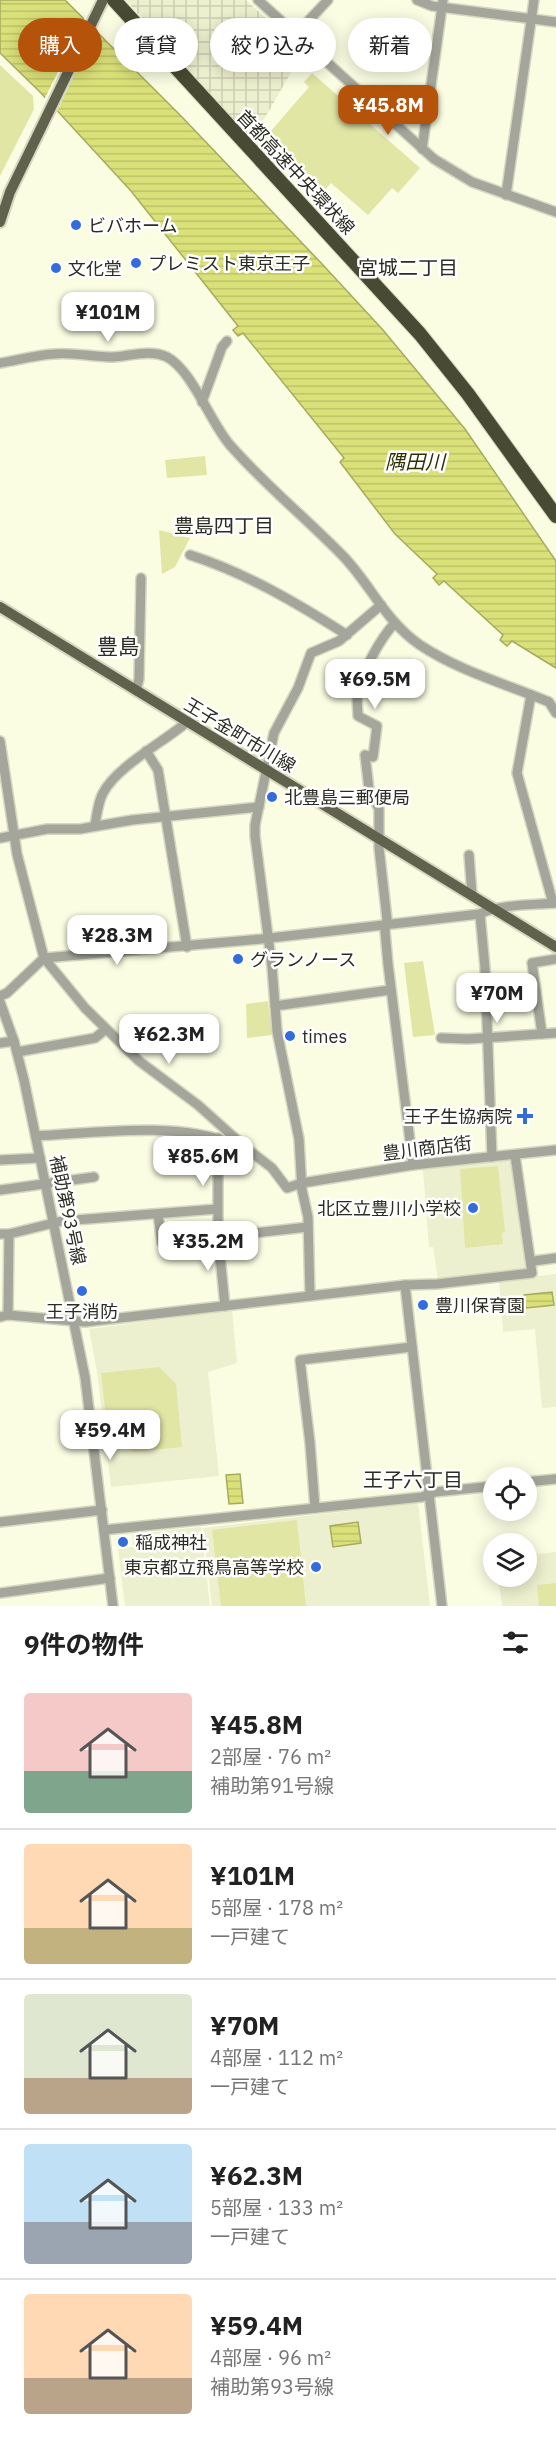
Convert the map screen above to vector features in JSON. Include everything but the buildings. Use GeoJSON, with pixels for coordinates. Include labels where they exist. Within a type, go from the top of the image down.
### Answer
{"type":"FeatureCollection","features":[{"type":"Feature","properties":{"kind":"highway","name":"首都高速中央環状線"},"geometry":{"type":"LineString","coordinates":[[114,0],[420,334],[468,394],[556,516]]}},
{"type":"Feature","properties":{"kind":"highway","name":"首都高速中央環状線"},"geometry":{"type":"LineString","coordinates":[[119,0],[251,147],[400,305],[477,400],[556,510]]}},
{"type":"Feature","properties":{"kind":"main road"},"geometry":{"type":"LineString","coordinates":[[0,222],[10,192],[102,3]]}},
{"type":"Feature","properties":{"kind":"main road","name":"王子金町市川線"},"geometry":{"type":"LineString","coordinates":[[0,607],[556,947]]}},
{"type":"Feature","properties":{"kind":"street"},"geometry":{"type":"LineString","coordinates":[[258,0],[278,18]]}},
{"type":"Feature","properties":{"kind":"street"},"geometry":{"type":"LineString","coordinates":[[311,18],[328,0]]}},
{"type":"Feature","properties":{"kind":"street"},"geometry":{"type":"LineString","coordinates":[[417,0],[556,22]]}},
{"type":"Feature","properties":{"kind":"street"},"geometry":{"type":"LineString","coordinates":[[506,195],[534,0]]}},
{"type":"Feature","properties":{"kind":"street"},"geometry":{"type":"LineString","coordinates":[[422,149],[442,4]]}},
{"type":"Feature","properties":{"kind":"street"},"geometry":{"type":"LineString","coordinates":[[336,71],[422,149],[460,176],[556,212]]}},
{"type":"Feature","properties":{"kind":"street"},"geometry":{"type":"LineString","coordinates":[[202,402],[222,347],[227,341]]}},
{"type":"Feature","properties":{"kind":"street"},"geometry":{"type":"LineString","coordinates":[[0,363],[55,353],[110,357],[159,354],[175,363],[193,385],[228,443],[267,485],[305,517],[344,557],[394,624],[422,646],[449,661],[549,702],[556,712]]}},
{"type":"Feature","properties":{"kind":"street"},"geometry":{"type":"LineString","coordinates":[[190,555],[248,578],[302,606],[347,635]]}},
{"type":"Feature","properties":{"kind":"street"},"geometry":{"type":"LineString","coordinates":[[136,691],[139,679],[141,578]]}},
{"type":"Feature","properties":{"kind":"street"},"geometry":{"type":"LineString","coordinates":[[310,1296],[308,1227],[299,1139],[277,1031],[255,825],[274,733],[298,688],[311,652],[339,641],[381,605]]}},
{"type":"Feature","properties":{"kind":"street"},"geometry":{"type":"LineString","coordinates":[[394,624],[376,651],[358,693],[358,716],[376,726],[373,757],[365,755],[369,789],[379,810],[390,990],[413,1165]]}},
{"type":"Feature","properties":{"kind":"street"},"geometry":{"type":"LineString","coordinates":[[0,996],[7,993],[44,958],[187,947],[480,914],[555,903],[517,773],[531,695]]}},
{"type":"Feature","properties":{"kind":"street"},"geometry":{"type":"LineString","coordinates":[[95,825],[104,791],[146,751],[187,722]]}},
{"type":"Feature","properties":{"kind":"street"},"geometry":{"type":"LineString","coordinates":[[0,741],[14,836],[44,958],[106,1029],[139,1062],[198,1105],[238,1142],[272,1168],[287,1188],[302,1183]]}},
{"type":"Feature","properties":{"kind":"street"},"geometry":{"type":"LineString","coordinates":[[146,751],[158,770],[187,947]]}},
{"type":"Feature","properties":{"kind":"street"},"geometry":{"type":"LineString","coordinates":[[0,838],[47,829],[80,829],[165,816],[259,807]]}},
{"type":"Feature","properties":{"kind":"street"},"geometry":{"type":"LineString","coordinates":[[470,855],[472,894]]}},
{"type":"Feature","properties":{"kind":"street"},"geometry":{"type":"LineString","coordinates":[[480,914],[492,1157]]}},
{"type":"Feature","properties":{"kind":"street"},"geometry":{"type":"LineString","coordinates":[[543,1034],[532,963],[556,959]]}},
{"type":"Feature","properties":{"kind":"street"},"geometry":{"type":"LineString","coordinates":[[275,1006],[390,990]]}},
{"type":"Feature","properties":{"kind":"street","name":"補助第93号線"},"geometry":{"type":"LineString","coordinates":[[0,1002],[17,1052],[74,1322],[92,1419],[113,1606]]}},
{"type":"Feature","properties":{"kind":"street"},"geometry":{"type":"LineString","coordinates":[[17,1052],[95,1038],[106,1029]]}},
{"type":"Feature","properties":{"kind":"street"},"geometry":{"type":"LineString","coordinates":[[441,1038],[487,1038],[556,1033]]}},
{"type":"Feature","properties":{"kind":"street"},"geometry":{"type":"LineString","coordinates":[[0,1044],[14,1041]]}},
{"type":"Feature","properties":{"kind":"street"},"geometry":{"type":"LineString","coordinates":[[36,1136],[162,1131],[199,1134],[232,1144],[238,1142]]}},
{"type":"Feature","properties":{"kind":"street"},"geometry":{"type":"LineString","coordinates":[[218,1138],[218,1236],[225,1306]]}},
{"type":"Feature","properties":{"kind":"street","name":"豊川商店街"},"geometry":{"type":"LineString","coordinates":[[302,1183],[413,1165],[556,1150]]}},
{"type":"Feature","properties":{"kind":"street"},"geometry":{"type":"LineString","coordinates":[[217,1209],[54,1222],[5,1234],[4,1316],[74,1322],[532,1273],[515,1155]]}},
{"type":"Feature","properties":{"kind":"street"},"geometry":{"type":"LineString","coordinates":[[0,1160],[40,1158]]}},
{"type":"Feature","properties":{"kind":"street"},"geometry":{"type":"LineString","coordinates":[[0,1190],[94,1177]]}},
{"type":"Feature","properties":{"kind":"street"},"geometry":{"type":"LineString","coordinates":[[158,1215],[162,1243],[308,1227]]}},
{"type":"Feature","properties":{"kind":"street"},"geometry":{"type":"LineString","coordinates":[[531,1263],[556,1258]]}},
{"type":"Feature","properties":{"kind":"street"},"geometry":{"type":"LineString","coordinates":[[405,1285],[442,1606]]}},
{"type":"Feature","properties":{"kind":"street"},"geometry":{"type":"LineString","coordinates":[[315,1508],[300,1360],[412,1347]]}},
{"type":"Feature","properties":{"kind":"street"},"geometry":{"type":"LineString","coordinates":[[537,1481],[556,1479]]}},
{"type":"Feature","properties":{"kind":"street"},"geometry":{"type":"LineString","coordinates":[[104,1530],[483,1488]]}},
{"type":"Feature","properties":{"kind":"street"},"geometry":{"type":"LineString","coordinates":[[0,1522],[102,1510]]}},
{"type":"Feature","properties":{"kind":"street"},"geometry":{"type":"LineString","coordinates":[[0,1593],[110,1578]]}},
{"type":"Feature","properties":{"kind":"shaded area"},"geometry":{"type":"Polygon","coordinates":[[[126,0],[246,0],[266,18],[210,18],[210,72],[291,72],[252,140],[191,72],[198,72],[198,18],[142,18],[126,0]]]}},
{"type":"Feature","properties":{"kind":"shaded area"},"geometry":{"type":"Polygon","coordinates":[[[0,65],[33,96],[34,109],[0,176],[0,65]]]}},
{"type":"Feature","properties":{"kind":"shaded area"},"geometry":{"type":"Polygon","coordinates":[[[312,73],[420,168],[398,193],[392,188],[368,215],[331,183],[319,197],[288,168],[291,163],[264,139],[309,87],[304,82],[312,73]]]}},
{"type":"Feature","properties":{"kind":"shaded area"},"geometry":{"type":"Polygon","coordinates":[[[205,456],[207,475],[167,478],[165,460],[205,456]]]}},
{"type":"Feature","properties":{"kind":"shaded area"},"geometry":{"type":"Polygon","coordinates":[[[159,530],[190,538],[175,567],[162,574],[159,530]]]}},
{"type":"Feature","properties":{"kind":"shaded area"},"geometry":{"type":"Polygon","coordinates":[[[423,961],[435,1035],[413,1037],[404,963],[423,961]]]}},
{"type":"Feature","properties":{"kind":"shaded area"},"geometry":{"type":"Polygon","coordinates":[[[268,1001],[272,1035],[247,1038],[246,1004],[268,1001]]]}},
{"type":"Feature","properties":{"kind":"shaded area","name":"北区立豊川小学校"},"geometry":{"type":"Polygon","coordinates":[[[512,1159],[529,1265],[524,1272],[438,1279],[433,1247],[429,1247],[423,1170],[512,1159]]]}},
{"type":"Feature","properties":{"kind":"shaded area"},"geometry":{"type":"Polygon","coordinates":[[[498,1166],[505,1232],[502,1233],[503,1244],[465,1248],[460,1169],[498,1166]]]}},
{"type":"Feature","properties":{"kind":"shaded area"},"geometry":{"type":"Polygon","coordinates":[[[556,1274],[556,1407],[542,1408],[535,1329],[503,1332],[499,1280],[556,1274]]]}},
{"type":"Feature","properties":{"kind":"shaded area"},"geometry":{"type":"Polygon","coordinates":[[[232,1310],[237,1363],[208,1372],[219,1476],[111,1487],[97,1372],[89,1329],[232,1310]]]}},
{"type":"Feature","properties":{"kind":"shaded area"},"geometry":{"type":"Polygon","coordinates":[[[159,1367],[176,1384],[182,1447],[134,1452],[121,1443],[109,1445],[101,1373],[159,1367]]]}},
{"type":"Feature","properties":{"kind":"shaded area","name":"東京都立飛鳥高等学校"},"geometry":{"type":"Polygon","coordinates":[[[418,1503],[430,1606],[212,1606],[203,1528],[418,1503]]]}},
{"type":"Feature","properties":{"kind":"shaded area"},"geometry":{"type":"Polygon","coordinates":[[[297,1520],[306,1606],[221,1606],[212,1530],[297,1520]]]}},
{"type":"Feature","properties":{"kind":"shaded area"},"geometry":{"type":"Polygon","coordinates":[[[201,1527],[210,1606],[125,1606],[118,1549],[133,1547],[132,1534],[201,1527]]]}},
{"type":"Feature","properties":{"kind":"shaded area"},"geometry":{"type":"Polygon","coordinates":[[[556,1552],[556,1606],[502,1606],[499,1587],[537,1587],[537,1554],[556,1552]]]}},
{"type":"Feature","properties":{"kind":"shaded area"},"geometry":{"type":"Polygon","coordinates":[[[556,1583],[556,1606],[539,1606],[537,1585],[556,1583]]]}},
{"type":"Feature","properties":{"kind":"water","name":"隅田川"},"geometry":{"type":"Polygon","coordinates":[[[0,0],[65,0],[83,18],[18,18],[18,71],[0,53],[0,0]]]}},
{"type":"Feature","properties":{"kind":"water","name":"隅田川"},"geometry":{"type":"Polygon","coordinates":[[[102,37],[114,49],[114,72],[137,72],[383,330],[465,429],[556,561],[556,668],[512,641],[507,646],[500,640],[503,635],[444,581],[439,585],[433,578],[437,574],[395,534],[340,462],[344,458],[243,333],[238,336],[233,330],[238,326],[131,191],[19,72],[102,72],[102,37]]]}},
{"type":"Feature","properties":{"kind":"water"},"geometry":{"type":"Polygon","coordinates":[[[552,1292],[554,1305],[526,1308],[524,1295],[552,1292]]]}},
{"type":"Feature","properties":{"kind":"water"},"geometry":{"type":"Polygon","coordinates":[[[240,1474],[243,1503],[229,1504],[226,1475],[240,1474]]]}},
{"type":"Feature","properties":{"kind":"water"},"geometry":{"type":"Polygon","coordinates":[[[358,1522],[361,1543],[333,1547],[330,1526],[358,1522]]]}},
{"type":"Feature","properties":{"kind":"pier"},"geometry":{"type":"Polygon","coordinates":[[[58,72],[76,72],[56,114],[44,100],[58,72]]]}},
{"type":"Feature","properties":{"kind":"place","name":"ビバホーム"},"geometry":{"type":"Point","coordinates":[76,225]}},
{"type":"Feature","properties":{"kind":"place","name":"プレミスト東京王子"},"geometry":{"type":"Point","coordinates":[136,263]}},
{"type":"Feature","properties":{"kind":"place","name":"文化堂"},"geometry":{"type":"Point","coordinates":[56,268]}},
{"type":"Feature","properties":{"kind":"place","name":"北豊島三郵便局"},"geometry":{"type":"Point","coordinates":[272,797]}},
{"type":"Feature","properties":{"kind":"place","name":"グランノース"},"geometry":{"type":"Point","coordinates":[238,959]}},
{"type":"Feature","properties":{"kind":"place","name":"times"},"geometry":{"type":"Point","coordinates":[290,1036]}},
{"type":"Feature","properties":{"kind":"place","name":"王子生協病院"},"geometry":{"type":"Point","coordinates":[525,1116]}},
{"type":"Feature","properties":{"kind":"place","name":"北区立豊川小学校"},"geometry":{"type":"Point","coordinates":[473,1208]}},
{"type":"Feature","properties":{"kind":"place","name":"王子消防"},"geometry":{"type":"Point","coordinates":[82,1291]}},
{"type":"Feature","properties":{"kind":"place","name":"豊川保育園"},"geometry":{"type":"Point","coordinates":[423,1305]}},
{"type":"Feature","properties":{"kind":"place","name":"稲成神社"},"geometry":{"type":"Point","coordinates":[123,1542]}},
{"type":"Feature","properties":{"kind":"place","name":"東京都立飛鳥高等学校"},"geometry":{"type":"Point","coordinates":[316,1567]}},
{"type":"Feature","properties":{"kind":"district","name":"宮城二丁目"},"geometry":{"type":"Point","coordinates":[408,267]}},
{"type":"Feature","properties":{"kind":"district","name":"豊島四丁目"},"geometry":{"type":"Point","coordinates":[224,525]}},
{"type":"Feature","properties":{"kind":"district","name":"豊島"},"geometry":{"type":"Point","coordinates":[118,646]}},
{"type":"Feature","properties":{"kind":"district","name":"王子六丁目"},"geometry":{"type":"Point","coordinates":[413,1479]}}]}
